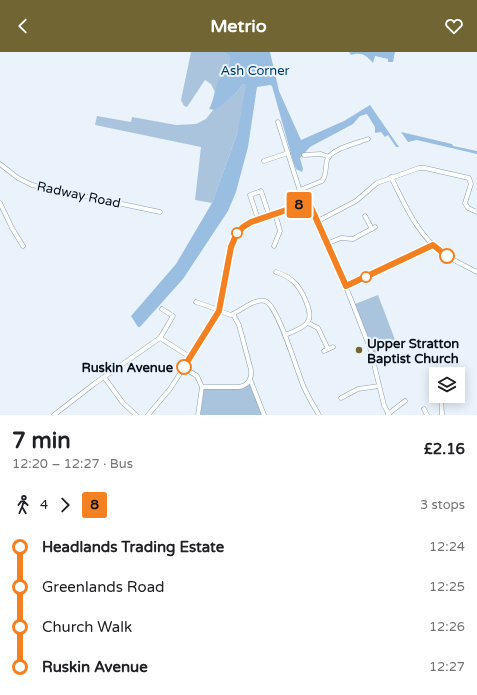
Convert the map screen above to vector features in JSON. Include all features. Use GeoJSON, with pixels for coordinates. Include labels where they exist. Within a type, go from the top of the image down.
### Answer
{"type":"FeatureCollection","features":[{"type":"Feature","properties":{"kind":"street"},"geometry":{"type":"LineString","coordinates":[[277,124],[304,204]]}},
{"type":"Feature","properties":{"kind":"street"},"geometry":{"type":"LineString","coordinates":[[300,190],[322,181],[325,176],[329,157],[334,152],[368,139]]}},
{"type":"Feature","properties":{"kind":"street"},"geometry":{"type":"LineString","coordinates":[[264,161],[288,153]]}},
{"type":"Feature","properties":{"kind":"street"},"geometry":{"type":"LineString","coordinates":[[304,155],[321,154],[329,157]]}},
{"type":"Feature","properties":{"kind":"street","name":"Radway Road"},"geometry":{"type":"LineString","coordinates":[[1,165],[21,180],[32,185],[160,212]]}},
{"type":"Feature","properties":{"kind":"street"},"geometry":{"type":"LineString","coordinates":[[316,222],[352,204],[377,183],[422,168],[467,177],[471,184],[465,203],[467,207],[477,212]]}},
{"type":"Feature","properties":{"kind":"street"},"geometry":{"type":"LineString","coordinates":[[391,178],[414,222],[433,245],[448,257],[477,272]]}},
{"type":"Feature","properties":{"kind":"street"},"geometry":{"type":"LineString","coordinates":[[258,219],[250,195],[261,191],[269,215]]}},
{"type":"Feature","properties":{"kind":"street"},"geometry":{"type":"LineString","coordinates":[[0,203],[12,228],[23,246]]}},
{"type":"Feature","properties":{"kind":"street"},"geometry":{"type":"LineString","coordinates":[[148,415],[170,389],[219,311],[233,241],[243,227],[258,219],[304,204],[311,206],[316,222],[346,286],[373,356],[379,386],[388,415],[405,400]]}},
{"type":"Feature","properties":{"kind":"street"},"geometry":{"type":"LineString","coordinates":[[274,246],[280,231],[275,213]]}},
{"type":"Feature","properties":{"kind":"street"},"geometry":{"type":"LineString","coordinates":[[326,244],[341,238],[353,239],[373,228],[365,216]]}},
{"type":"Feature","properties":{"kind":"street"},"geometry":{"type":"LineString","coordinates":[[346,286],[433,245]]}},
{"type":"Feature","properties":{"kind":"street"},"geometry":{"type":"LineString","coordinates":[[276,272],[292,280],[300,289],[310,314],[308,323],[285,335]]}},
{"type":"Feature","properties":{"kind":"street"},"geometry":{"type":"LineString","coordinates":[[196,302],[219,311],[233,314],[257,301],[264,301],[270,304],[285,335],[303,385],[319,415]]}},
{"type":"Feature","properties":{"kind":"street"},"geometry":{"type":"LineString","coordinates":[[54,415],[104,377],[160,338],[173,316],[162,309]]}},
{"type":"Feature","properties":{"kind":"street"},"geometry":{"type":"LineString","coordinates":[[233,314],[239,325],[251,370],[250,379],[264,415]]}},
{"type":"Feature","properties":{"kind":"street"},"geometry":{"type":"LineString","coordinates":[[308,323],[318,328],[326,350],[333,347]]}},
{"type":"Feature","properties":{"kind":"street"},"geometry":{"type":"LineString","coordinates":[[160,338],[190,358]]}},
{"type":"Feature","properties":{"kind":"street"},"geometry":{"type":"LineString","coordinates":[[184,368],[199,378],[202,387],[198,415]]}},
{"type":"Feature","properties":{"kind":"street"},"geometry":{"type":"LineString","coordinates":[[104,377],[123,403],[136,415]]}},
{"type":"Feature","properties":{"kind":"street"},"geometry":{"type":"LineString","coordinates":[[202,387],[241,386],[246,384],[250,379]]}},
{"type":"Feature","properties":{"kind":"street"},"geometry":{"type":"LineString","coordinates":[[342,398],[358,389],[379,386]]}},
{"type":"Feature","properties":{"kind":"street"},"geometry":{"type":"LineString","coordinates":[[441,403],[442,415]]}},
{"type":"Feature","properties":{"kind":"street"},"geometry":{"type":"LineString","coordinates":[[424,409],[427,415]]}},
{"type":"Feature","properties":{"kind":"shaded area"},"geometry":{"type":"Polygon","coordinates":[[[191,52],[223,52],[229,56],[230,61],[215,92],[211,84],[205,80],[187,107],[184,106],[181,100],[191,52]]]}},
{"type":"Feature","properties":{"kind":"shaded area"},"geometry":{"type":"Polygon","coordinates":[[[243,84],[247,89],[237,134],[212,203],[195,200],[201,147],[95,125],[97,116],[131,122],[132,117],[176,125],[196,124],[206,119],[213,110],[236,93],[243,84]]]}},
{"type":"Feature","properties":{"kind":"shaded area"},"geometry":{"type":"Polygon","coordinates":[[[378,295],[397,345],[374,353],[355,304],[378,295]]]}},
{"type":"Feature","properties":{"kind":"shaded area"},"geometry":{"type":"Polygon","coordinates":[[[250,383],[263,415],[200,415],[204,389],[238,389],[250,383]]]}},
{"type":"Feature","properties":{"kind":"green space","name":"Ash Corner"},"geometry":{"type":"Polygon","coordinates":[[[223,52],[270,52],[279,91],[301,140],[344,121],[370,105],[399,147],[396,147],[388,135],[385,137],[381,132],[375,133],[375,127],[367,114],[360,116],[353,124],[310,147],[300,158],[303,169],[302,172],[296,169],[293,161],[272,86],[257,87],[248,147],[236,192],[228,211],[183,279],[140,327],[138,327],[131,316],[176,264],[212,203],[237,134],[246,86],[243,84],[236,93],[215,110],[209,109],[218,82],[230,60],[229,56],[223,52]]]}},
{"type":"Feature","properties":{"kind":"green space"},"geometry":{"type":"Polygon","coordinates":[[[349,52],[395,52],[393,62],[388,62],[388,59],[375,56],[373,63],[363,55],[351,55],[349,52]]]}},
{"type":"Feature","properties":{"kind":"green space"},"geometry":{"type":"Polygon","coordinates":[[[401,132],[477,151],[477,154],[417,140],[408,142],[401,132]]]}},
{"type":"Feature","properties":{"kind":"bus line","name":"8"},"geometry":{"type":"LineString","coordinates":[[184,367],[219,311],[231,247],[236,235],[245,225],[258,219],[304,204],[310,205],[312,207],[316,222],[346,286],[433,245],[447,256]]}},
{"type":"Feature","properties":{"kind":"place","name":"Upper Stratton Baptist Church"},"geometry":{"type":"Point","coordinates":[359,350]}},
{"type":"Feature","properties":{"kind":"place","name":"Ruskin Avenue"},"geometry":{"type":"Point","coordinates":[184,367]}}]}
